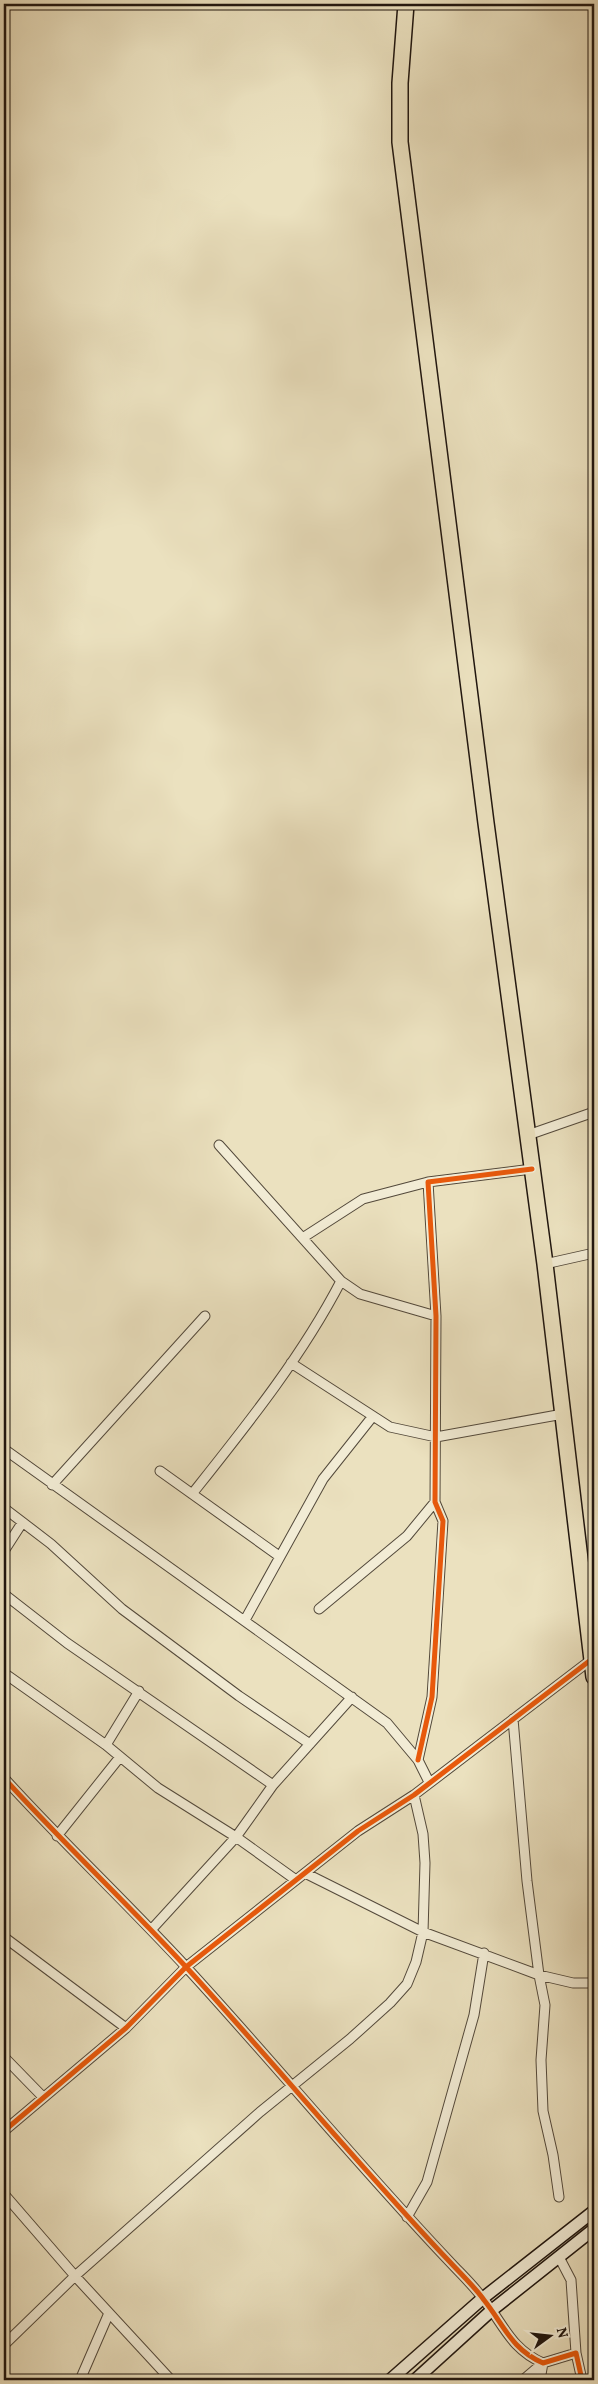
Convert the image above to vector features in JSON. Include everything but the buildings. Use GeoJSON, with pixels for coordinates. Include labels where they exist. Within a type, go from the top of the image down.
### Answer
{"type":"FeatureCollection","features":[{"type":"Feature","properties":{"kind":"highway"},"geometry":{"type":"LineString","coordinates":[[406,4],[400,83],[400,142],[545,1264],[594,1677]]}},
{"type":"Feature","properties":{"kind":"main road"},"geometry":{"type":"LineString","coordinates":[[390,2380],[483,2298],[594,2211]]}},
{"type":"Feature","properties":{"kind":"main road"},"geometry":{"type":"LineString","coordinates":[[415,2380],[492,2310],[594,2229]]}},
{"type":"Feature","properties":{"kind":"street"},"geometry":{"type":"LineString","coordinates":[[528,1135],[594,1112]]}},
{"type":"Feature","properties":{"kind":"street"},"geometry":{"type":"LineString","coordinates":[[219,1145],[304,1237],[341,1281],[360,1294],[436,1316]]}},
{"type":"Feature","properties":{"kind":"street"},"geometry":{"type":"LineString","coordinates":[[304,1237],[363,1199],[428,1182],[532,1169]]}},
{"type":"Feature","properties":{"kind":"street"},"geometry":{"type":"LineString","coordinates":[[418,1760],[432,1697],[443,1520],[435,1502],[436,1316],[428,1182]]}},
{"type":"Feature","properties":{"kind":"street"},"geometry":{"type":"LineString","coordinates":[[545,1264],[594,1253]]}},
{"type":"Feature","properties":{"kind":"street"},"geometry":{"type":"LineString","coordinates":[[192,1494],[248,1424],[291,1363],[321,1320],[341,1281]]}},
{"type":"Feature","properties":{"kind":"street"},"geometry":{"type":"LineString","coordinates":[[52,1485],[205,1316]]}},
{"type":"Feature","properties":{"kind":"street"},"geometry":{"type":"LineString","coordinates":[[291,1363],[390,1427],[436,1437],[563,1414]]}},
{"type":"Feature","properties":{"kind":"street"},"geometry":{"type":"LineString","coordinates":[[245,1620],[323,1479],[373,1416]]}},
{"type":"Feature","properties":{"kind":"street"},"geometry":{"type":"LineString","coordinates":[[4,1449],[387,1723],[418,1760],[429,1782]]}},
{"type":"Feature","properties":{"kind":"street"},"geometry":{"type":"LineString","coordinates":[[160,1471],[279,1556]]}},
{"type":"Feature","properties":{"kind":"street"},"geometry":{"type":"LineString","coordinates":[[319,1609],[407,1536],[435,1502]]}},
{"type":"Feature","properties":{"kind":"street"},"geometry":{"type":"LineString","coordinates":[[4,1508],[50,1544],[122,1609],[239,1696],[310,1744]]}},
{"type":"Feature","properties":{"kind":"street"},"geometry":{"type":"LineString","coordinates":[[4,1551],[22,1523]]}},
{"type":"Feature","properties":{"kind":"street"},"geometry":{"type":"LineString","coordinates":[[4,1594],[67,1643],[140,1691],[273,1785]]}},
{"type":"Feature","properties":{"kind":"street"},"geometry":{"type":"LineString","coordinates":[[4,2131],[126,2028],[186,1967],[358,1831],[414,1795],[592,1659]]}},
{"type":"Feature","properties":{"kind":"street"},"geometry":{"type":"LineString","coordinates":[[4,1673],[106,1745],[158,1788],[236,1837],[296,1880]]}},
{"type":"Feature","properties":{"kind":"street"},"geometry":{"type":"LineString","coordinates":[[106,1745],[140,1691]]}},
{"type":"Feature","properties":{"kind":"street"},"geometry":{"type":"LineString","coordinates":[[151,1930],[236,1837],[273,1785],[352,1697]]}},
{"type":"Feature","properties":{"kind":"street"},"geometry":{"type":"LineString","coordinates":[[513,1719],[526,1881],[545,2005],[541,2060],[543,2111],[553,2155],[559,2197]]}},
{"type":"Feature","properties":{"kind":"street"},"geometry":{"type":"LineString","coordinates":[[57,1836],[120,1757]]}},
{"type":"Feature","properties":{"kind":"street"},"geometry":{"type":"LineString","coordinates":[[4,1778],[57,1836],[186,1967],[294,2086],[333,2134],[483,2298],[514,2343],[527,2356],[543,2363]]}},
{"type":"Feature","properties":{"kind":"street"},"geometry":{"type":"LineString","coordinates":[[4,2345],[75,2276],[260,2112],[357,2033],[407,1984],[416,1962],[422,1932],[425,1863],[423,1834],[414,1795]]}},
{"type":"Feature","properties":{"kind":"street"},"geometry":{"type":"LineString","coordinates":[[305,1873],[422,1932],[484,1953],[539,1975],[573,1983],[594,1983]]}},
{"type":"Feature","properties":{"kind":"street"},"geometry":{"type":"LineString","coordinates":[[4,1937],[126,2028]]}},
{"type":"Feature","properties":{"kind":"street"},"geometry":{"type":"LineString","coordinates":[[407,2217],[427,2182],[474,2015],[484,1953]]}},
{"type":"Feature","properties":{"kind":"street"},"geometry":{"type":"LineString","coordinates":[[4,2057],[43,2097]]}},
{"type":"Feature","properties":{"kind":"street"},"geometry":{"type":"LineString","coordinates":[[4,2194],[75,2276],[170,2380]]}},
{"type":"Feature","properties":{"kind":"street"},"geometry":{"type":"LineString","coordinates":[[559,2257],[571,2280],[576,2353],[582,2380]]}},
{"type":"Feature","properties":{"kind":"street"},"geometry":{"type":"LineString","coordinates":[[80,2380],[109,2313]]}},
{"type":"Feature","properties":{"kind":"street"},"geometry":{"type":"LineString","coordinates":[[523,2380],[543,2363],[576,2353]]}},
{"type":"Feature","properties":{"kind":"street"},"geometry":{"type":"LineString","coordinates":[[540,2380],[543,2363]]}},
{"type":"Feature","properties":{"kind":"cycle path"},"geometry":{"type":"LineString","coordinates":[[418,1760],[432,1697],[443,1521],[435,1502],[436,1316],[428,1182],[532,1169]]}},
{"type":"Feature","properties":{"kind":"cycle path"},"geometry":{"type":"LineString","coordinates":[[4,2131],[126,2028],[186,1967],[358,1831],[414,1795],[592,1659]]}},
{"type":"Feature","properties":{"kind":"cycle path"},"geometry":{"type":"LineString","coordinates":[[4,1778],[220,2005],[383,2189],[476,2290],[516,2344],[523,2351],[543,2363],[576,2353],[582,2380]]}}]}
